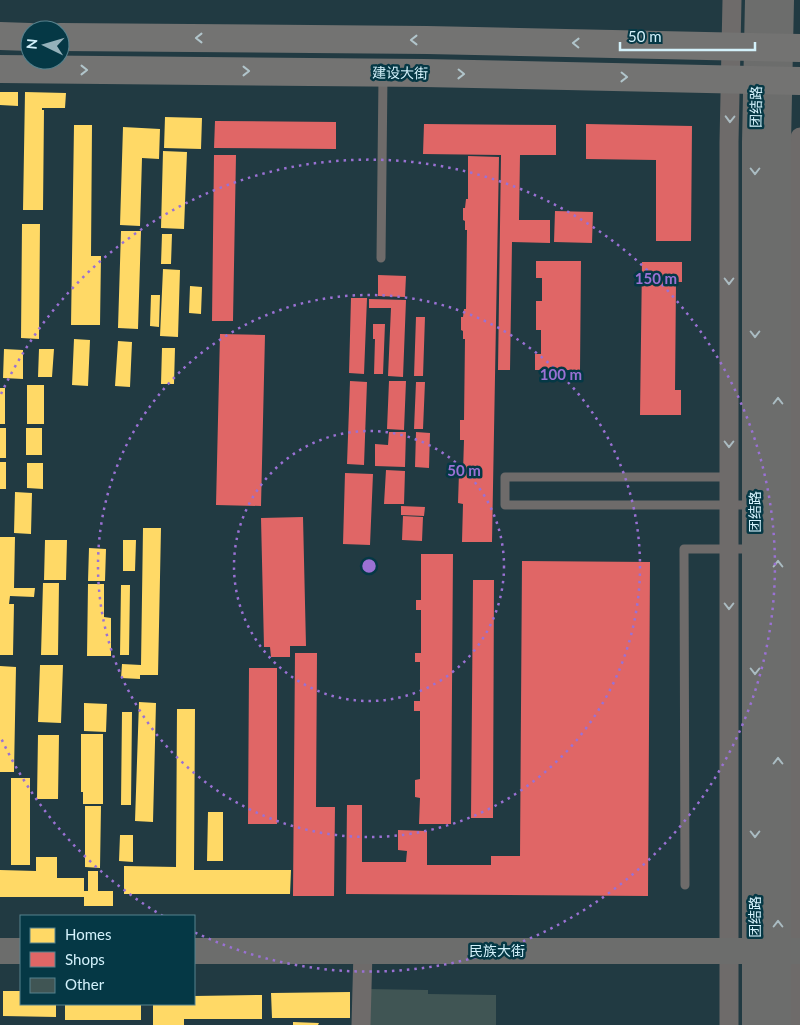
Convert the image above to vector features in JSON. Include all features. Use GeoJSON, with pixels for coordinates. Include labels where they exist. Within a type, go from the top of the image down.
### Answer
{"type":"FeatureCollection","features":[{"type":"Feature","properties":{"kind":"main road","name":"团结路"},"geometry":{"type":"LineString","coordinates":[[758,0],[767,47],[767,80],[778,142],[782,951],[778,1025]]}},
{"type":"Feature","properties":{"kind":"main road","name":"团结路"},"geometry":{"type":"LineString","coordinates":[[767,47],[781,0]]}},
{"type":"Feature","properties":{"kind":"main road"},"geometry":{"type":"LineString","coordinates":[[0,36],[20,37]]}},
{"type":"Feature","properties":{"kind":"main road"},"geometry":{"type":"LineString","coordinates":[[70,37],[426,40],[767,47]]}},
{"type":"Feature","properties":{"kind":"main road","name":"建设大街"},"geometry":{"type":"LineString","coordinates":[[0,69],[383,72],[767,80]]}},
{"type":"Feature","properties":{"kind":"main road","name":"团结路"},"geometry":{"type":"LineString","coordinates":[[755,1025],[782,951],[755,549],[755,142],[767,80]]}},
{"type":"Feature","properties":{"kind":"main road"},"geometry":{"type":"LineString","coordinates":[[0,951],[20,951]]}},
{"type":"Feature","properties":{"kind":"main road","name":"民族大街"},"geometry":{"type":"LineString","coordinates":[[195,951],[782,951]]}},
{"type":"Feature","properties":{"kind":"street"},"geometry":{"type":"LineString","coordinates":[[732,0],[767,47]]}},
{"type":"Feature","properties":{"kind":"street"},"geometry":{"type":"LineString","coordinates":[[729,1025],[729,142],[767,80]]}},
{"type":"Feature","properties":{"kind":"street"},"geometry":{"type":"LineString","coordinates":[[797,1025],[782,951],[800,137]]}},
{"type":"Feature","properties":{"kind":"street"},"geometry":{"type":"LineString","coordinates":[[361,1025],[363,951]]}},
{"type":"Feature","properties":{"kind":"lane"},"geometry":{"type":"LineString","coordinates":[[381,258],[383,72]]}},
{"type":"Feature","properties":{"kind":"lane"},"geometry":{"type":"LineString","coordinates":[[729,477],[505,477],[505,505],[755,505]]}},
{"type":"Feature","properties":{"kind":"lane"},"geometry":{"type":"LineString","coordinates":[[685,885],[684,549],[755,549]]}},
{"type":"Feature","properties":{"kind":"building: Homes"},"geometry":{"type":"Polygon","coordinates":[[[0,92],[18,92],[18,106],[0,105],[0,92]]]}},
{"type":"Feature","properties":{"kind":"building: Homes"},"geometry":{"type":"Polygon","coordinates":[[[25,92],[66,93],[65,108],[42,108],[44,110],[43,210],[23,210],[25,92]]]}},
{"type":"Feature","properties":{"kind":"building: Homes"},"geometry":{"type":"Polygon","coordinates":[[[165,117],[202,118],[201,149],[164,148],[165,117]]]}},
{"type":"Feature","properties":{"kind":"building: Homes"},"geometry":{"type":"Polygon","coordinates":[[[74,125],[92,125],[91,256],[101,256],[100,325],[71,325],[74,125]]]}},
{"type":"Feature","properties":{"kind":"building: Homes"},"geometry":{"type":"Polygon","coordinates":[[[123,127],[160,129],[159,159],[142,158],[140,226],[120,225],[123,127]]]}},
{"type":"Feature","properties":{"kind":"building: Homes"},"geometry":{"type":"Polygon","coordinates":[[[163,151],[187,152],[184,229],[161,228],[163,151]]]}},
{"type":"Feature","properties":{"kind":"building: Homes"},"geometry":{"type":"Polygon","coordinates":[[[22,224],[40,224],[39,339],[21,338],[22,224]]]}},
{"type":"Feature","properties":{"kind":"building: Homes"},"geometry":{"type":"Polygon","coordinates":[[[121,231],[141,231],[138,329],[118,328],[121,231]]]}},
{"type":"Feature","properties":{"kind":"building: Homes"},"geometry":{"type":"Polygon","coordinates":[[[162,234],[172,234],[171,264],[161,264],[162,234]]]}},
{"type":"Feature","properties":{"kind":"building: Homes"},"geometry":{"type":"Polygon","coordinates":[[[163,269],[180,270],[178,337],[160,336],[163,269]]]}},
{"type":"Feature","properties":{"kind":"building: Homes"},"geometry":{"type":"Polygon","coordinates":[[[190,286],[202,287],[201,314],[189,313],[190,286]]]}},
{"type":"Feature","properties":{"kind":"building: Homes"},"geometry":{"type":"Polygon","coordinates":[[[151,295],[160,295],[159,327],[150,326],[151,295]]]}},
{"type":"Feature","properties":{"kind":"building: Homes"},"geometry":{"type":"Polygon","coordinates":[[[74,339],[90,340],[88,386],[72,385],[74,339]]]}},
{"type":"Feature","properties":{"kind":"building: Homes"},"geometry":{"type":"Polygon","coordinates":[[[118,341],[132,342],[130,387],[115,386],[118,341]]]}},
{"type":"Feature","properties":{"kind":"building: Homes"},"geometry":{"type":"Polygon","coordinates":[[[162,348],[175,348],[174,384],[161,384],[162,348]]]}},
{"type":"Feature","properties":{"kind":"building: Homes"},"geometry":{"type":"Polygon","coordinates":[[[4,349],[23,350],[23,379],[3,378],[4,349]]]}},
{"type":"Feature","properties":{"kind":"building: Homes"},"geometry":{"type":"Polygon","coordinates":[[[39,349],[54,349],[52,377],[38,377],[39,349]]]}},
{"type":"Feature","properties":{"kind":"building: Homes"},"geometry":{"type":"Polygon","coordinates":[[[27,385],[44,385],[44,424],[27,424],[27,385]]]}},
{"type":"Feature","properties":{"kind":"building: Homes"},"geometry":{"type":"Polygon","coordinates":[[[0,388],[5,388],[5,424],[0,424],[0,388]]]}},
{"type":"Feature","properties":{"kind":"building: Homes"},"geometry":{"type":"Polygon","coordinates":[[[0,428],[6,428],[6,458],[0,458],[0,428]]]}},
{"type":"Feature","properties":{"kind":"building: Homes"},"geometry":{"type":"Polygon","coordinates":[[[26,428],[42,428],[42,455],[26,455],[26,428]]]}},
{"type":"Feature","properties":{"kind":"building: Homes"},"geometry":{"type":"Polygon","coordinates":[[[0,462],[6,462],[6,489],[0,489],[0,462]]]}},
{"type":"Feature","properties":{"kind":"building: Homes"},"geometry":{"type":"Polygon","coordinates":[[[27,463],[43,463],[43,489],[27,488],[27,463]]]}},
{"type":"Feature","properties":{"kind":"building: Homes"},"geometry":{"type":"Polygon","coordinates":[[[15,492],[32,493],[31,534],[14,533],[15,492]]]}},
{"type":"Feature","properties":{"kind":"building: Homes"},"geometry":{"type":"Polygon","coordinates":[[[143,528],[161,528],[158,675],[140,675],[140,679],[121,678],[122,664],[141,665],[143,528]]]}},
{"type":"Feature","properties":{"kind":"building: Homes"},"geometry":{"type":"Polygon","coordinates":[[[0,537],[15,537],[14,588],[35,588],[34,597],[10,596],[9,604],[14,604],[13,655],[0,655],[0,537]]]}},
{"type":"Feature","properties":{"kind":"building: Homes"},"geometry":{"type":"Polygon","coordinates":[[[45,540],[67,540],[66,580],[44,580],[45,540]]]}},
{"type":"Feature","properties":{"kind":"building: Homes"},"geometry":{"type":"Polygon","coordinates":[[[123,540],[136,540],[135,571],[123,571],[123,540]]]}},
{"type":"Feature","properties":{"kind":"building: Homes"},"geometry":{"type":"Polygon","coordinates":[[[89,548],[106,549],[105,581],[88,581],[89,548]]]}},
{"type":"Feature","properties":{"kind":"building: Homes"},"geometry":{"type":"Polygon","coordinates":[[[43,583],[59,583],[58,655],[41,655],[43,583]]]}},
{"type":"Feature","properties":{"kind":"building: Homes"},"geometry":{"type":"Polygon","coordinates":[[[88,584],[104,584],[104,617],[111,618],[111,656],[87,656],[88,584]]]}},
{"type":"Feature","properties":{"kind":"building: Homes"},"geometry":{"type":"Polygon","coordinates":[[[121,585],[130,585],[129,655],[120,655],[121,585]]]}},
{"type":"Feature","properties":{"kind":"building: Homes"},"geometry":{"type":"Polygon","coordinates":[[[40,665],[63,665],[61,723],[38,722],[40,665]]]}},
{"type":"Feature","properties":{"kind":"building: Homes"},"geometry":{"type":"Polygon","coordinates":[[[0,666],[16,667],[14,772],[0,772],[0,666]]]}},
{"type":"Feature","properties":{"kind":"building: Homes"},"geometry":{"type":"Polygon","coordinates":[[[139,702],[156,703],[153,822],[135,821],[139,702]]]}},
{"type":"Feature","properties":{"kind":"building: Homes"},"geometry":{"type":"Polygon","coordinates":[[[84,703],[107,704],[106,732],[84,731],[84,703]]]}},
{"type":"Feature","properties":{"kind":"building: Homes"},"geometry":{"type":"Polygon","coordinates":[[[177,709],[195,709],[194,870],[291,870],[290,894],[124,894],[124,866],[176,867],[177,709]]]}},
{"type":"Feature","properties":{"kind":"building: Homes"},"geometry":{"type":"Polygon","coordinates":[[[122,712],[132,712],[131,805],[121,805],[122,712]]]}},
{"type":"Feature","properties":{"kind":"building: Homes"},"geometry":{"type":"Polygon","coordinates":[[[81,734],[103,734],[103,804],[83,804],[83,792],[81,792],[81,734]]]}},
{"type":"Feature","properties":{"kind":"building: Homes"},"geometry":{"type":"Polygon","coordinates":[[[38,735],[59,735],[58,799],[37,799],[38,735]]]}},
{"type":"Feature","properties":{"kind":"building: Homes"},"geometry":{"type":"Polygon","coordinates":[[[11,778],[30,778],[30,865],[11,865],[11,778]]]}},
{"type":"Feature","properties":{"kind":"building: Homes"},"geometry":{"type":"Polygon","coordinates":[[[85,806],[101,806],[100,868],[85,867],[85,806]]]}},
{"type":"Feature","properties":{"kind":"building: Homes"},"geometry":{"type":"Polygon","coordinates":[[[208,812],[223,812],[223,861],[207,861],[208,812]]]}},
{"type":"Feature","properties":{"kind":"building: Homes"},"geometry":{"type":"Polygon","coordinates":[[[120,835],[133,835],[133,862],[119,861],[120,835]]]}},
{"type":"Feature","properties":{"kind":"building: Homes"},"geometry":{"type":"Polygon","coordinates":[[[36,857],[57,857],[57,878],[84,878],[84,891],[88,891],[88,871],[98,871],[98,891],[113,891],[113,906],[84,906],[84,897],[0,897],[0,870],[36,871],[36,857]]]}},
{"type":"Feature","properties":{"kind":"building: Homes"},"geometry":{"type":"Polygon","coordinates":[[[3,991],[20,991],[20,1005],[56,1005],[56,1017],[3,1016],[3,991]]]}},
{"type":"Feature","properties":{"kind":"building: Homes"},"geometry":{"type":"Polygon","coordinates":[[[350,992],[350,1018],[272,1018],[271,993],[350,992]]]}},
{"type":"Feature","properties":{"kind":"building: Homes"},"geometry":{"type":"Polygon","coordinates":[[[262,995],[262,1019],[184,1019],[184,1025],[153,1025],[153,1005],[195,1005],[195,996],[262,995]]]}},
{"type":"Feature","properties":{"kind":"building: Homes"},"geometry":{"type":"Polygon","coordinates":[[[65,1005],[141,1005],[141,1020],[65,1020],[65,1005]]]}},
{"type":"Feature","properties":{"kind":"building: Homes"},"geometry":{"type":"Polygon","coordinates":[[[293,1022],[319,1023],[318,1025],[293,1025],[293,1022]]]}},
{"type":"Feature","properties":{"kind":"building: Shops"},"geometry":{"type":"Polygon","coordinates":[[[215,121],[336,122],[336,149],[214,148],[215,121]]]}},
{"type":"Feature","properties":{"kind":"building: Shops"},"geometry":{"type":"Polygon","coordinates":[[[424,124],[556,125],[556,155],[520,155],[519,220],[550,220],[550,243],[512,242],[510,370],[498,370],[501,155],[423,154],[424,124]]]}},
{"type":"Feature","properties":{"kind":"building: Shops"},"geometry":{"type":"Polygon","coordinates":[[[586,124],[692,126],[691,241],[656,241],[656,160],[586,159],[586,124]]]}},
{"type":"Feature","properties":{"kind":"building: Shops"},"geometry":{"type":"Polygon","coordinates":[[[214,155],[236,155],[233,321],[212,321],[214,155]]]}},
{"type":"Feature","properties":{"kind":"building: Shops"},"geometry":{"type":"Polygon","coordinates":[[[468,156],[499,157],[492,542],[462,542],[463,504],[458,503],[459,472],[463,472],[464,440],[460,440],[460,420],[464,420],[465,339],[463,339],[463,331],[461,330],[461,317],[463,317],[464,309],[466,309],[467,230],[465,230],[465,221],[463,220],[463,208],[465,208],[466,199],[468,199],[468,156]]]}},
{"type":"Feature","properties":{"kind":"building: Shops"},"geometry":{"type":"Polygon","coordinates":[[[555,211],[593,212],[592,243],[554,242],[555,211]]]}},
{"type":"Feature","properties":{"kind":"building: Shops"},"geometry":{"type":"Polygon","coordinates":[[[536,261],[581,261],[580,370],[535,370],[535,354],[541,354],[541,330],[536,330],[536,301],[542,301],[542,278],[536,278],[536,261]]]}},
{"type":"Feature","properties":{"kind":"building: Shops"},"geometry":{"type":"Polygon","coordinates":[[[642,262],[682,262],[682,282],[676,282],[675,390],[681,390],[681,415],[640,415],[642,262]]]}},
{"type":"Feature","properties":{"kind":"building: Shops"},"geometry":{"type":"Polygon","coordinates":[[[378,275],[406,276],[405,297],[378,296],[378,275]]]}},
{"type":"Feature","properties":{"kind":"building: Shops"},"geometry":{"type":"Polygon","coordinates":[[[351,298],[367,298],[364,374],[349,373],[351,298]]]}},
{"type":"Feature","properties":{"kind":"building: Shops"},"geometry":{"type":"Polygon","coordinates":[[[369,299],[406,300],[403,377],[388,376],[391,308],[369,308],[369,299]]]}},
{"type":"Feature","properties":{"kind":"building: Shops"},"geometry":{"type":"Polygon","coordinates":[[[416,317],[425,317],[423,376],[414,376],[416,317]]]}},
{"type":"Feature","properties":{"kind":"building: Shops"},"geometry":{"type":"Polygon","coordinates":[[[373,324],[385,324],[383,374],[374,374],[375,339],[373,339],[373,324]]]}},
{"type":"Feature","properties":{"kind":"building: Shops"},"geometry":{"type":"Polygon","coordinates":[[[220,334],[265,335],[261,506],[216,505],[220,334]]]}},
{"type":"Feature","properties":{"kind":"building: Shops"},"geometry":{"type":"Polygon","coordinates":[[[350,381],[367,382],[364,465],[347,464],[350,381]]]}},
{"type":"Feature","properties":{"kind":"building: Shops"},"geometry":{"type":"Polygon","coordinates":[[[389,381],[406,381],[404,430],[387,429],[389,381]]]}},
{"type":"Feature","properties":{"kind":"building: Shops"},"geometry":{"type":"Polygon","coordinates":[[[416,382],[425,382],[423,429],[414,429],[416,382]]]}},
{"type":"Feature","properties":{"kind":"building: Shops"},"geometry":{"type":"Polygon","coordinates":[[[389,432],[406,432],[405,467],[375,466],[375,444],[388,445],[389,432]]]}},
{"type":"Feature","properties":{"kind":"building: Shops"},"geometry":{"type":"Polygon","coordinates":[[[416,432],[430,433],[429,468],[415,467],[416,432]]]}},
{"type":"Feature","properties":{"kind":"building: Shops"},"geometry":{"type":"Polygon","coordinates":[[[386,470],[405,471],[404,504],[384,504],[386,470]]]}},
{"type":"Feature","properties":{"kind":"building: Shops"},"geometry":{"type":"Polygon","coordinates":[[[345,473],[373,474],[370,545],[343,544],[345,473]]]}},
{"type":"Feature","properties":{"kind":"building: Shops"},"geometry":{"type":"Polygon","coordinates":[[[401,506],[425,507],[424,516],[401,515],[401,506]]]}},
{"type":"Feature","properties":{"kind":"building: Shops"},"geometry":{"type":"Polygon","coordinates":[[[403,516],[423,517],[422,541],[402,540],[403,516]]]}},
{"type":"Feature","properties":{"kind":"building: Shops"},"geometry":{"type":"Polygon","coordinates":[[[303,517],[306,646],[290,646],[290,657],[271,657],[270,647],[264,647],[261,518],[303,517]]]}},
{"type":"Feature","properties":{"kind":"building: Shops"},"geometry":{"type":"Polygon","coordinates":[[[421,554],[453,554],[451,824],[419,824],[420,798],[415,797],[415,780],[420,779],[420,711],[414,711],[414,701],[420,701],[420,662],[415,662],[415,653],[421,653],[421,610],[416,610],[416,600],[421,600],[421,554]]]}},
{"type":"Feature","properties":{"kind":"building: Shops"},"geometry":{"type":"Polygon","coordinates":[[[522,561],[650,562],[648,896],[346,894],[347,805],[362,805],[362,862],[406,862],[407,851],[398,850],[398,830],[427,831],[427,865],[491,865],[491,856],[520,856],[522,561]]]}},
{"type":"Feature","properties":{"kind":"building: Shops"},"geometry":{"type":"Polygon","coordinates":[[[473,580],[494,580],[493,818],[471,818],[473,580]]]}},
{"type":"Feature","properties":{"kind":"building: Shops"},"geometry":{"type":"Polygon","coordinates":[[[295,653],[317,653],[316,807],[335,807],[334,896],[293,896],[295,653]]]}},
{"type":"Feature","properties":{"kind":"building: Shops"},"geometry":{"type":"Polygon","coordinates":[[[249,668],[277,668],[277,824],[248,824],[249,668]]]}},
{"type":"Feature","properties":{"kind":"building: Other"},"geometry":{"type":"Polygon","coordinates":[[[366,989],[428,990],[428,994],[496,995],[496,1025],[365,1025],[366,989]]]}}]}
